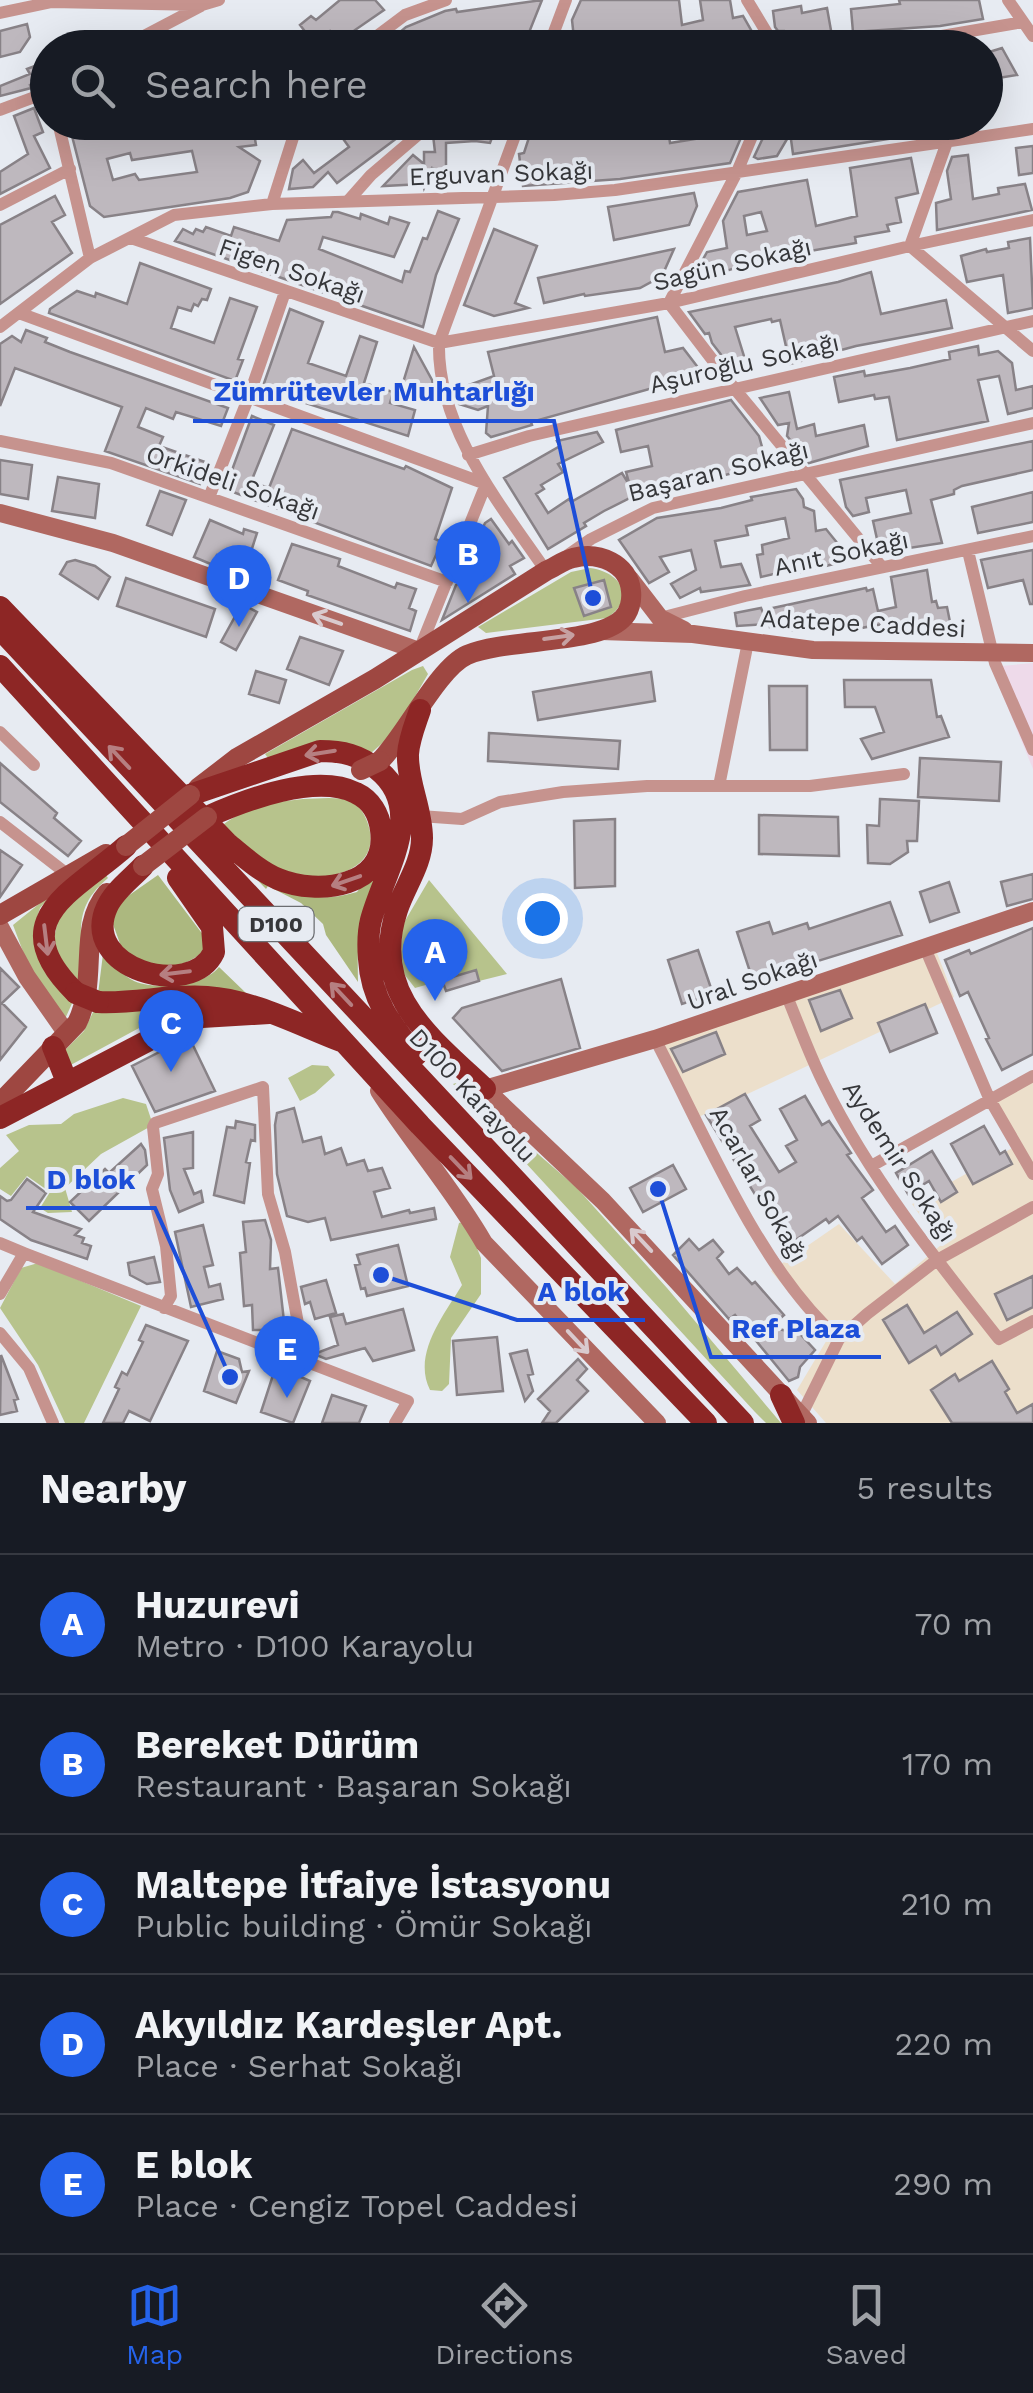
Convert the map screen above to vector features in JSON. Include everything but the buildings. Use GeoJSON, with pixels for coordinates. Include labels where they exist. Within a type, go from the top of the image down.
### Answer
{"type":"FeatureCollection","features":[{"type":"Feature","properties":{"kind":"highway"},"geometry":{"type":"LineString","coordinates":[[0,608],[227,843],[257,866],[278,879],[335,887],[358,879],[380,854],[380,820],[372,804],[355,792],[292,789],[253,796],[207,817]]}},
{"type":"Feature","properties":{"kind":"highway","name":"D100 Karayolu"},"geometry":{"type":"LineString","coordinates":[[0,628],[743,1423]]}},
{"type":"Feature","properties":{"kind":"highway","name":"D100"},"geometry":{"type":"LineString","coordinates":[[0,666],[420,1125],[706,1423]]}},
{"type":"Feature","properties":{"kind":"highway"},"geometry":{"type":"LineString","coordinates":[[420,710],[408,759],[420,816],[421,852],[398,907],[389,941],[388,966],[410,1013],[484,1089]]}},
{"type":"Feature","properties":{"kind":"highway"},"geometry":{"type":"LineString","coordinates":[[190,795],[320,751],[340,751],[359,757],[381,772],[395,790],[401,833],[370,926],[373,992],[396,1030],[552,1218]]}},
{"type":"Feature","properties":{"kind":"highway"},"geometry":{"type":"LineString","coordinates":[[117,794],[212,926],[216,947],[205,965],[183,973],[154,974],[122,962],[108,945],[102,926],[108,902],[143,866]]}},
{"type":"Feature","properties":{"kind":"highway"},"geometry":{"type":"LineString","coordinates":[[126,846],[62,895],[46,917],[44,934],[50,962],[60,978],[87,997],[207,997],[242,1002],[349,1044]]}},
{"type":"Feature","properties":{"kind":"highway"},"geometry":{"type":"LineString","coordinates":[[396,1030],[380,1000],[374,966],[377,928],[387,903],[421,852]]}},
{"type":"Feature","properties":{"kind":"highway"},"geometry":{"type":"LineString","coordinates":[[0,1118],[180,1024],[202,1017],[268,1014]]}},
{"type":"Feature","properties":{"kind":"highway"},"geometry":{"type":"LineString","coordinates":[[60,1040],[67,1082]]}},
{"type":"Feature","properties":{"kind":"highway"},"geometry":{"type":"LineString","coordinates":[[781,1394],[801,1421]]}},
{"type":"Feature","properties":{"kind":"main road"},"geometry":{"type":"LineString","coordinates":[[0,513],[113,543],[419,651]]}},
{"type":"Feature","properties":{"kind":"main road","name":"Adatepe Caddesi"},"geometry":{"type":"LineString","coordinates":[[546,571],[572,558],[590,556],[610,561],[622,568],[660,618],[693,634]]}},
{"type":"Feature","properties":{"kind":"main road","name":"Başaran Sokağı"},"geometry":{"type":"LineString","coordinates":[[0,915],[67,874],[126,846],[238,758],[444,637],[546,571]]}},
{"type":"Feature","properties":{"kind":"main road"},"geometry":{"type":"LineString","coordinates":[[0,1102],[60,1040],[85,1007],[90,981],[90,934],[96,909],[114,885],[225,803],[251,791],[291,781],[339,777],[371,766],[396,744],[444,674],[463,657],[499,645],[601,631],[622,620],[632,599],[630,579]]}},
{"type":"Feature","properties":{"kind":"main road","name":"Adatepe Caddesi"},"geometry":{"type":"LineString","coordinates":[[601,631],[693,634],[828,651],[1032,653]]}},
{"type":"Feature","properties":{"kind":"main road"},"geometry":{"type":"LineString","coordinates":[[444,637],[499,645]]}},
{"type":"Feature","properties":{"kind":"main road","name":"Ural Sokağı"},"geometry":{"type":"LineString","coordinates":[[484,1089],[655,1038],[1033,911]]}},
{"type":"Feature","properties":{"kind":"main road"},"geometry":{"type":"LineString","coordinates":[[0,927],[60,1040]]}},
{"type":"Feature","properties":{"kind":"main road"},"geometry":{"type":"LineString","coordinates":[[349,1044],[407,1134],[464,1208],[484,1243],[657,1423]]}},
{"type":"Feature","properties":{"kind":"main road"},"geometry":{"type":"LineString","coordinates":[[484,1089],[603,1201],[781,1394]]}},
{"type":"Feature","properties":{"kind":"street"},"geometry":{"type":"LineString","coordinates":[[0,13],[51,1],[219,0]]}},
{"type":"Feature","properties":{"kind":"street"},"geometry":{"type":"LineString","coordinates":[[385,30],[405,15],[446,0]]}},
{"type":"Feature","properties":{"kind":"street"},"geometry":{"type":"LineString","coordinates":[[555,30],[566,0]]}},
{"type":"Feature","properties":{"kind":"street"},"geometry":{"type":"LineString","coordinates":[[747,0],[765,30]]}},
{"type":"Feature","properties":{"kind":"street"},"geometry":{"type":"LineString","coordinates":[[1008,0],[1033,36]]}},
{"type":"Feature","properties":{"kind":"street"},"geometry":{"type":"LineString","coordinates":[[1019,0],[1023,22]]}},
{"type":"Feature","properties":{"kind":"street"},"geometry":{"type":"LineString","coordinates":[[153,30],[201,3]]}},
{"type":"Feature","properties":{"kind":"street"},"geometry":{"type":"LineString","coordinates":[[993,30],[1023,22]]}},
{"type":"Feature","properties":{"kind":"street"},"geometry":{"type":"LineString","coordinates":[[0,110],[30,99]]}},
{"type":"Feature","properties":{"kind":"street","name":"Erguvan Sokağı"},"geometry":{"type":"LineString","coordinates":[[1003,133],[1033,128]]}},
{"type":"Feature","properties":{"kind":"street"},"geometry":{"type":"LineString","coordinates":[[63,140],[90,258]]}},
{"type":"Feature","properties":{"kind":"street"},"geometry":{"type":"LineString","coordinates":[[272,204],[292,140]]}},
{"type":"Feature","properties":{"kind":"street"},"geometry":{"type":"LineString","coordinates":[[348,201],[412,140]]}},
{"type":"Feature","properties":{"kind":"street"},"geometry":{"type":"LineString","coordinates":[[514,140],[439,343],[440,371],[468,455],[546,571]]}},
{"type":"Feature","properties":{"kind":"street"},"geometry":{"type":"LineString","coordinates":[[750,140],[669,303],[882,566]]}},
{"type":"Feature","properties":{"kind":"street","name":"Erguvan Sokağı"},"geometry":{"type":"LineString","coordinates":[[0,327],[90,258],[174,215],[272,204],[616,190],[959,140]]}},
{"type":"Feature","properties":{"kind":"street"},"geometry":{"type":"LineString","coordinates":[[947,142],[910,246],[1033,351]]}},
{"type":"Feature","properties":{"kind":"street"},"geometry":{"type":"LineString","coordinates":[[0,205],[70,169]]}},
{"type":"Feature","properties":{"kind":"street","name":"Sagün Sokağı"},"geometry":{"type":"LineString","coordinates":[[439,343],[669,303],[1033,220]]}},
{"type":"Feature","properties":{"kind":"street","name":"Figen Sokağı"},"geometry":{"type":"LineString","coordinates":[[132,238],[439,343]]}},
{"type":"Feature","properties":{"kind":"street"},"geometry":{"type":"LineString","coordinates":[[210,496],[285,292]]}},
{"type":"Feature","properties":{"kind":"street"},"geometry":{"type":"LineString","coordinates":[[19,313],[486,484]]}},
{"type":"Feature","properties":{"kind":"street","name":"Aşuroğlu Sokağı"},"geometry":{"type":"LineString","coordinates":[[468,455],[529,436],[1033,321]]}},
{"type":"Feature","properties":{"kind":"street","name":"Başaran Sokağı"},"geometry":{"type":"LineString","coordinates":[[546,571],[591,538],[640,512],[1033,424]]}},
{"type":"Feature","properties":{"kind":"street","name":"Orkideli Sokağı"},"geometry":{"type":"LineString","coordinates":[[0,440],[112,463],[447,582]]}},
{"type":"Feature","properties":{"kind":"street"},"geometry":{"type":"LineString","coordinates":[[419,651],[486,484]]}},
{"type":"Feature","properties":{"kind":"street","name":"Anıt Sokağı"},"geometry":{"type":"LineString","coordinates":[[660,618],[882,566],[1033,536]]}},
{"type":"Feature","properties":{"kind":"street"},"geometry":{"type":"LineString","coordinates":[[968,551],[993,654],[1033,750]]}},
{"type":"Feature","properties":{"kind":"street"},"geometry":{"type":"LineString","coordinates":[[719,786],[748,642]]}},
{"type":"Feature","properties":{"kind":"street"},"geometry":{"type":"LineString","coordinates":[[0,732],[34,765]]}},
{"type":"Feature","properties":{"kind":"street"},"geometry":{"type":"LineString","coordinates":[[420,816],[462,819],[500,802],[563,792],[647,786],[810,786],[904,774]]}},
{"type":"Feature","properties":{"kind":"street"},"geometry":{"type":"LineString","coordinates":[[0,822],[67,874]]}},
{"type":"Feature","properties":{"kind":"street"},"geometry":{"type":"LineString","coordinates":[[925,948],[989,1098],[1033,1174]]}},
{"type":"Feature","properties":{"kind":"street","name":"Aydemir Sokağı"},"geometry":{"type":"LineString","coordinates":[[786,994],[826,1088],[872,1165],[937,1260],[999,1338],[1033,1322]]}},
{"type":"Feature","properties":{"kind":"street","name":"Acarlar Sokağı"},"geometry":{"type":"LineString","coordinates":[[655,1038],[756,1232],[804,1304],[839,1339]]}},
{"type":"Feature","properties":{"kind":"street"},"geometry":{"type":"LineString","coordinates":[[872,1165],[1033,1076]]}},
{"type":"Feature","properties":{"kind":"street"},"geometry":{"type":"LineString","coordinates":[[164,1308],[171,1296],[166,1246],[152,1189],[158,1174],[152,1138],[155,1123],[263,1087],[268,1194],[285,1252],[304,1362]]}},
{"type":"Feature","properties":{"kind":"street"},"geometry":{"type":"LineString","coordinates":[[801,1421],[839,1339],[937,1260],[1033,1207]]}},
{"type":"Feature","properties":{"kind":"street"},"geometry":{"type":"LineString","coordinates":[[0,1243],[408,1401],[395,1423]]}},
{"type":"Feature","properties":{"kind":"street"},"geometry":{"type":"LineString","coordinates":[[0,1294],[24,1253]]}},
{"type":"Feature","properties":{"kind":"street"},"geometry":{"type":"LineString","coordinates":[[0,1333],[29,1368],[54,1423]]}},
{"type":"Feature","properties":{"kind":"shaded area"},"geometry":{"type":"Polygon","coordinates":[[[1033,663],[1033,769],[991,667],[1033,663]]]}},
{"type":"Feature","properties":{"kind":"shaded area"},"geometry":{"type":"Polygon","coordinates":[[[937,953],[954,997],[690,1121],[655,1047],[937,953]]]}},
{"type":"Feature","properties":{"kind":"shaded area"},"geometry":{"type":"Polygon","coordinates":[[[1033,1081],[1033,1423],[826,1423],[797,1390],[828,1338],[771,1271],[839,1224],[895,1284],[941,1245],[912,1204],[1014,1147],[991,1101],[1033,1081]]]}},
{"type":"Feature","properties":{"kind":"green space"},"geometry":{"type":"Polygon","coordinates":[[[590,568],[610,575],[621,587],[621,602],[607,618],[486,633],[478,627],[571,572],[590,568]]]}},
{"type":"Feature","properties":{"kind":"green space"},"geometry":{"type":"Polygon","coordinates":[[[423,666],[428,674],[394,733],[371,753],[268,758],[265,754],[412,670],[423,666]]]}},
{"type":"Feature","properties":{"kind":"green space"},"geometry":{"type":"Polygon","coordinates":[[[303,799],[339,799],[359,807],[371,840],[359,863],[334,875],[290,874],[218,829],[237,815],[258,807],[303,799]]]}},
{"type":"Feature","properties":{"kind":"green space"},"geometry":{"type":"Polygon","coordinates":[[[242,864],[310,896],[357,892],[363,884],[378,877],[361,928],[358,982],[326,935],[323,924],[301,903],[268,886],[266,889],[242,864]]]}},
{"type":"Feature","properties":{"kind":"green space"},"geometry":{"type":"Polygon","coordinates":[[[103,871],[108,878],[86,904],[82,917],[78,986],[52,949],[61,904],[103,871]]]}},
{"type":"Feature","properties":{"kind":"green space"},"geometry":{"type":"Polygon","coordinates":[[[158,875],[210,944],[191,960],[159,967],[122,949],[110,916],[124,894],[128,896],[158,875]]]}},
{"type":"Feature","properties":{"kind":"green space"},"geometry":{"type":"Polygon","coordinates":[[[429,880],[507,974],[479,981],[475,971],[415,988],[400,969],[402,926],[429,880]]]}},
{"type":"Feature","properties":{"kind":"green space"},"geometry":{"type":"Polygon","coordinates":[[[55,891],[40,908],[35,924],[74,999],[65,1019],[30,970],[13,925],[55,891]]]}},
{"type":"Feature","properties":{"kind":"green space"},"geometry":{"type":"Polygon","coordinates":[[[103,954],[130,979],[155,986],[203,979],[219,967],[247,994],[98,994],[103,954]]]}},
{"type":"Feature","properties":{"kind":"green space"},"geometry":{"type":"Polygon","coordinates":[[[227,1007],[165,1014],[67,1067],[63,1052],[84,1031],[95,1008],[227,1007]]]}},
{"type":"Feature","properties":{"kind":"green space"},"geometry":{"type":"Polygon","coordinates":[[[312,1065],[328,1066],[335,1075],[300,1101],[288,1078],[312,1065]]]}},
{"type":"Feature","properties":{"kind":"green space"},"geometry":{"type":"Polygon","coordinates":[[[453,1084],[576,1187],[781,1423],[766,1423],[755,1412],[453,1084]]]}},
{"type":"Feature","properties":{"kind":"green space"},"geometry":{"type":"Polygon","coordinates":[[[123,1098],[146,1104],[153,1125],[101,1154],[65,1188],[72,1212],[48,1213],[40,1208],[50,1192],[27,1176],[11,1196],[0,1189],[0,1168],[19,1151],[6,1135],[29,1125],[61,1124],[74,1114],[123,1098]]]}},
{"type":"Feature","properties":{"kind":"green space"},"geometry":{"type":"Polygon","coordinates":[[[466,1221],[481,1258],[481,1294],[451,1338],[449,1384],[442,1391],[430,1390],[425,1376],[427,1349],[462,1285],[450,1257],[459,1223],[466,1221]]]}},
{"type":"Feature","properties":{"kind":"green space"},"geometry":{"type":"Polygon","coordinates":[[[38,1263],[141,1306],[84,1423],[65,1423],[38,1365],[0,1308],[21,1268],[38,1263]]]}},
{"type":"Feature","properties":{"kind":"place","name":"Zümrütevler Muhtarlığı"},"geometry":{"type":"Point","coordinates":[593,598]}},
{"type":"Feature","properties":{"kind":"place","name":"Bereket Dürüm"},"geometry":{"type":"Point","coordinates":[468,603]}},
{"type":"Feature","properties":{"kind":"place","name":"Akyıldız Kardeşler Apt."},"geometry":{"type":"Point","coordinates":[239,627]}},
{"type":"Feature","properties":{"kind":"place","name":"Huzurevi"},"geometry":{"type":"Point","coordinates":[435,1001]}},
{"type":"Feature","properties":{"kind":"place","name":"Maltepe İtfaiye İstasyonu"},"geometry":{"type":"Point","coordinates":[171,1072]}},
{"type":"Feature","properties":{"kind":"place","name":"Ref Plaza"},"geometry":{"type":"Point","coordinates":[658,1189]}},
{"type":"Feature","properties":{"kind":"place","name":"A blok"},"geometry":{"type":"Point","coordinates":[381,1275]}},
{"type":"Feature","properties":{"kind":"place","name":"D blok"},"geometry":{"type":"Point","coordinates":[230,1377]}},
{"type":"Feature","properties":{"kind":"place","name":"E blok"},"geometry":{"type":"Point","coordinates":[287,1398]}}]}
